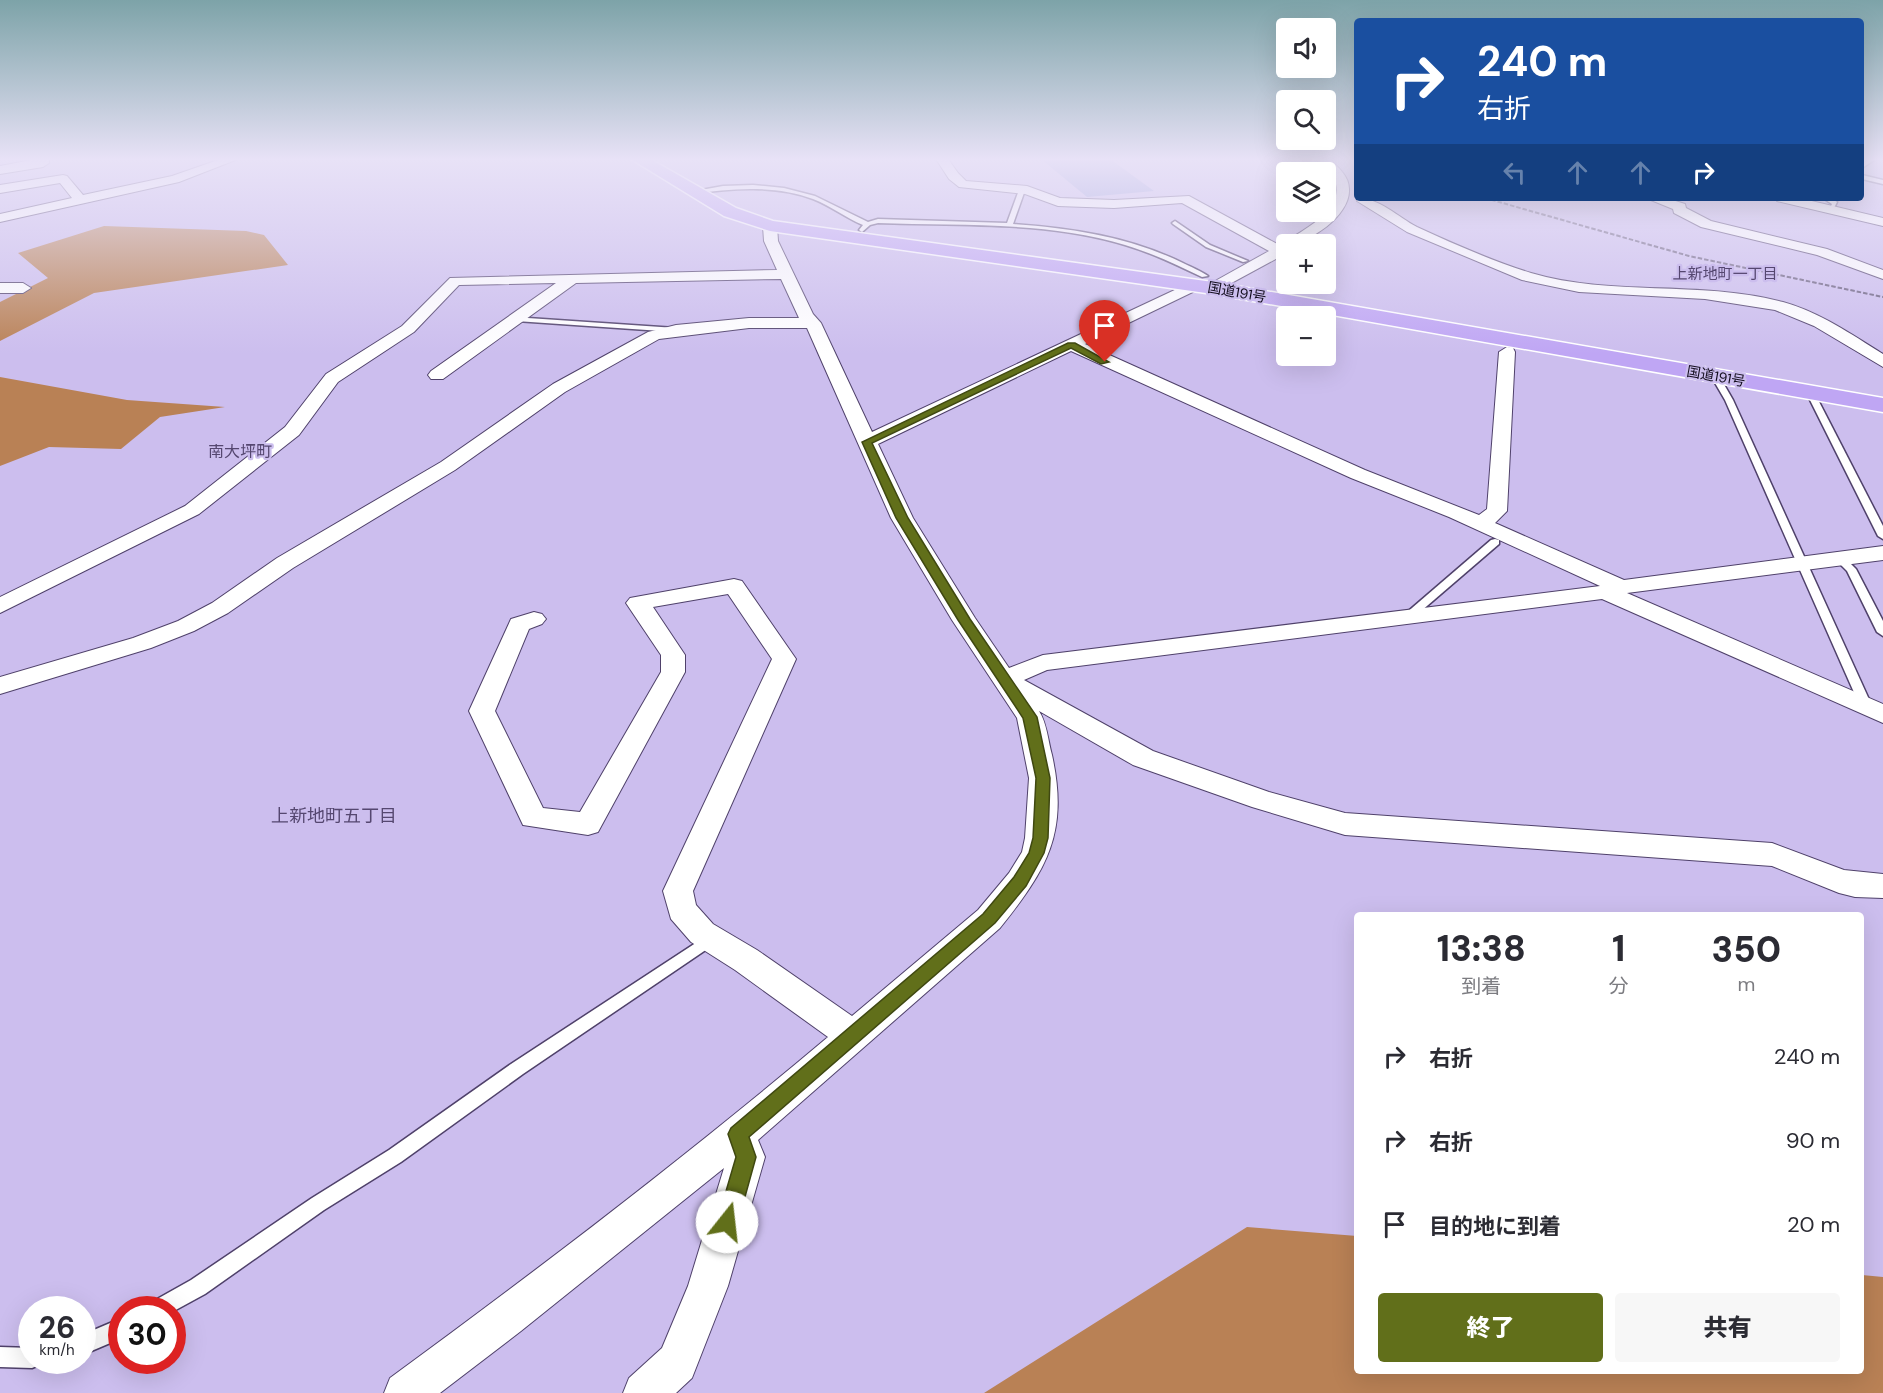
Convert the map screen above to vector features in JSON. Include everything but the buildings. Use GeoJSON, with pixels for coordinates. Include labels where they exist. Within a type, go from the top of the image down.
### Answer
{"type":"FeatureCollection","features":[{"type":"Feature","properties":{"kind":"highway","name":"国道191号"},"geometry":{"type":"LineString","coordinates":[[762,224],[1204,283],[1883,405]]}},
{"type":"Feature","properties":{"kind":"street"},"geometry":{"type":"LineString","coordinates":[[1237,224],[1276,243]]}},
{"type":"Feature","properties":{"kind":"street"},"geometry":{"type":"LineString","coordinates":[[1304,234],[1318,224]]}},
{"type":"Feature","properties":{"kind":"street"},"geometry":{"type":"LineString","coordinates":[[1397,224],[1486,263],[1524,276],[1581,287],[1709,295],[1778,306],[1814,319],[1883,362]]}},
{"type":"Feature","properties":{"kind":"street"},"geometry":{"type":"LineString","coordinates":[[1706,224],[1822,252],[1883,275]]}},
{"type":"Feature","properties":{"kind":"street"},"geometry":{"type":"LineString","coordinates":[[405,1393],[507,1317],[738,1134],[854,1036],[989,919],[1020,881],[1036,853],[1041,828],[1043,778],[1030,717],[964,620],[902,518],[813,323],[806,316],[771,242],[770,226]]}},
{"type":"Feature","properties":{"kind":"street"},"geometry":{"type":"LineString","coordinates":[[867,442],[1276,251]]}},
{"type":"Feature","properties":{"kind":"street"},"geometry":{"type":"LineString","coordinates":[[0,606],[192,510],[292,431],[332,378],[408,329],[455,281],[786,274]]}},
{"type":"Feature","properties":{"kind":"street"},"geometry":{"type":"LineString","coordinates":[[437,375],[572,279]]}},
{"type":"Feature","properties":{"kind":"street"},"geometry":{"type":"LineString","coordinates":[[0,288],[23,288]]}},
{"type":"Feature","properties":{"kind":"street"},"geometry":{"type":"LineString","coordinates":[[0,686],[142,643],[211,613],[285,563],[448,466],[558,388],[654,335],[676,330],[749,323],[813,323]]}},
{"type":"Feature","properties":{"kind":"street"},"geometry":{"type":"LineString","coordinates":[[1071,345],[1358,474],[1481,524],[1613,590],[1874,710]]}},
{"type":"Feature","properties":{"kind":"street"},"geometry":{"type":"LineString","coordinates":[[1481,524],[1497,511],[1507,352]]}},
{"type":"Feature","properties":{"kind":"street"},"geometry":{"type":"LineString","coordinates":[[1004,680],[1043,663],[1883,553]]}},
{"type":"Feature","properties":{"kind":"street"},"geometry":{"type":"LineString","coordinates":[[534,620],[519,624],[482,711],[533,817],[588,824],[673,672],[673,655],[638,603],[734,585],[784,659],[678,891],[682,910],[702,933],[854,1036]]}},
{"type":"Feature","properties":{"kind":"street"},"geometry":{"type":"LineString","coordinates":[[1004,680],[1143,758],[1262,800],[1345,824],[1740,854],[1759,851],[1787,857],[1869,885],[1883,897]]}},
{"type":"Feature","properties":{"kind":"street"},"geometry":{"type":"LineString","coordinates":[[644,1393],[677,1363],[708,1286],[746,1157],[738,1134]]}},
{"type":"Feature","properties":{"kind":"lane"},"geometry":{"type":"LineString","coordinates":[[1010,224],[1083,233],[1148,249],[1172,257],[1204,283]]}},
{"type":"Feature","properties":{"kind":"lane"},"geometry":{"type":"LineString","coordinates":[[1175,224],[1208,246],[1245,261]]}},
{"type":"Feature","properties":{"kind":"lane"},"geometry":{"type":"LineString","coordinates":[[516,319],[676,330]]}},
{"type":"Feature","properties":{"kind":"lane"},"geometry":{"type":"LineString","coordinates":[[1715,376],[1729,400],[1874,710]]}},
{"type":"Feature","properties":{"kind":"lane"},"geometry":{"type":"LineString","coordinates":[[1810,392],[1883,536]]}},
{"type":"Feature","properties":{"kind":"lane"},"geometry":{"type":"LineString","coordinates":[[1409,616],[1495,542]]}},
{"type":"Feature","properties":{"kind":"lane"},"geometry":{"type":"LineString","coordinates":[[1840,559],[1851,569],[1883,632]]}},
{"type":"Feature","properties":{"kind":"lane"},"geometry":{"type":"LineString","coordinates":[[182,1296],[318,1204],[395,1156],[517,1070],[711,939]]}},
{"type":"Feature","properties":{"kind":"lane"},"geometry":{"type":"LineString","coordinates":[[0,1357],[18,1358]]}},
{"type":"Feature","properties":{"kind":"shaded area"},"geometry":{"type":"Polygon","coordinates":[[[104,226],[246,231],[264,235],[288,265],[94,293],[0,341],[0,302],[48,278],[18,253],[104,226]]]}},
{"type":"Feature","properties":{"kind":"shaded area"},"geometry":{"type":"Polygon","coordinates":[[[0,377],[127,400],[225,407],[160,417],[121,449],[49,447],[0,466],[0,377]]]}},
{"type":"Feature","properties":{"kind":"shaded area"},"geometry":{"type":"Polygon","coordinates":[[[1247,1227],[1354,1236],[1354,1374],[1864,1374],[1864,1275],[1883,1277],[1883,1393],[984,1393],[1247,1227]]]}},
{"type":"Feature","properties":{"kind":"railway"},"geometry":{"type":"LineString","coordinates":[[1576,224],[1689,256],[1883,297]]}},
{"type":"Feature","properties":{"kind":"district","name":"上新地町一丁目"},"geometry":{"type":"Point","coordinates":[1725,274]}},
{"type":"Feature","properties":{"kind":"district","name":"南大坪町"},"geometry":{"type":"Point","coordinates":[240,451]}},
{"type":"Feature","properties":{"kind":"district","name":"上新地町五丁目"},"geometry":{"type":"Point","coordinates":[334,816]}},
{"type":"Feature","properties":{"kind":"route"},"geometry":{"type":"LineString","coordinates":[[727,1222],[746,1157],[738,1134],[989,919],[1020,881],[1036,853],[1040,838],[1043,778],[1030,717],[964,620],[902,518],[867,442],[1071,345],[1105,362]]}}]}
